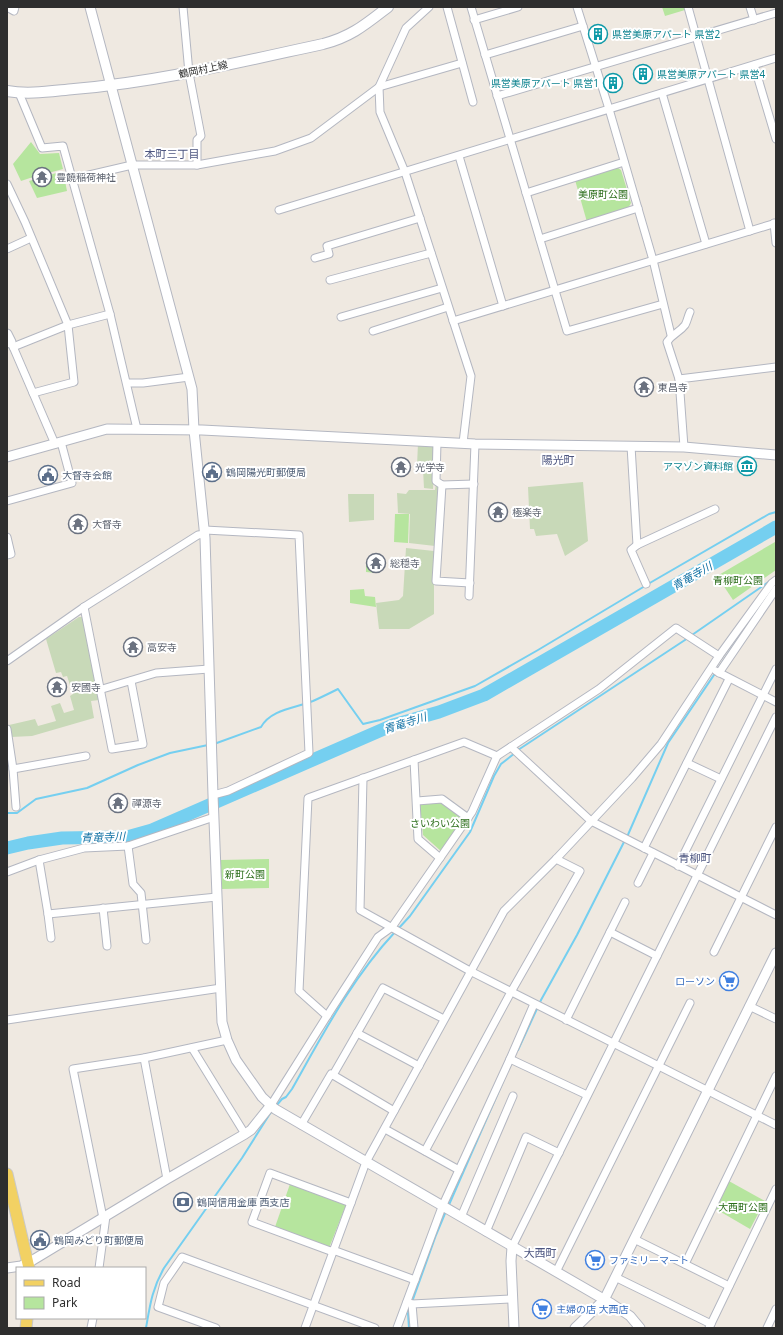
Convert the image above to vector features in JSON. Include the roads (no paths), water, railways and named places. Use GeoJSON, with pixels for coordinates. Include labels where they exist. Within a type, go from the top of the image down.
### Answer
{"type":"FeatureCollection","features":[{"type":"Feature","properties":{"kind":"main road","name":"鶴岡村上線"},"geometry":{"type":"LineString","coordinates":[[11,92],[25,93],[111,86],[189,73],[336,40],[360,29],[388,7]]}},
{"type":"Feature","properties":{"kind":"main road"},"geometry":{"type":"LineString","coordinates":[[7,1174],[29,1265]]}},
{"type":"Feature","properties":{"kind":"street"},"geometry":{"type":"LineString","coordinates":[[7,7],[14,11],[15,7]]}},
{"type":"Feature","properties":{"kind":"street"},"geometry":{"type":"LineString","coordinates":[[90,7],[189,376],[193,402],[194,430],[205,532],[222,1022],[227,1040],[236,1060],[253,1086],[262,1097],[282,1114],[617,1307],[630,1316],[640,1328]]}},
{"type":"Feature","properties":{"kind":"street"},"geometry":{"type":"LineString","coordinates":[[183,7],[189,73],[201,136],[197,140],[197,165]]}},
{"type":"Feature","properties":{"kind":"street"},"geometry":{"type":"LineString","coordinates":[[429,7],[406,28],[379,87],[380,112],[405,172],[471,376],[463,443]]}},
{"type":"Feature","properties":{"kind":"street"},"geometry":{"type":"LineString","coordinates":[[447,7],[473,102]]}},
{"type":"Feature","properties":{"kind":"street"},"geometry":{"type":"LineString","coordinates":[[470,7],[567,330],[663,304]]}},
{"type":"Feature","properties":{"kind":"street"},"geometry":{"type":"LineString","coordinates":[[474,20],[518,7]]}},
{"type":"Feature","properties":{"kind":"street"},"geometry":{"type":"LineString","coordinates":[[577,7],[609,109],[653,260],[671,335]]}},
{"type":"Feature","properties":{"kind":"street"},"geometry":{"type":"LineString","coordinates":[[688,7],[750,231]]}},
{"type":"Feature","properties":{"kind":"street"},"geometry":{"type":"LineString","coordinates":[[750,7],[754,20]]}},
{"type":"Feature","properties":{"kind":"street"},"geometry":{"type":"LineString","coordinates":[[497,96],[776,13]]}},
{"type":"Feature","properties":{"kind":"street"},"geometry":{"type":"LineString","coordinates":[[485,55],[583,26]]}},
{"type":"Feature","properties":{"kind":"street"},"geometry":{"type":"LineString","coordinates":[[279,210],[776,58]]}},
{"type":"Feature","properties":{"kind":"street"},"geometry":{"type":"LineString","coordinates":[[72,179],[132,165],[197,165],[275,151],[311,138],[379,87],[462,63]]}},
{"type":"Feature","properties":{"kind":"street"},"geometry":{"type":"LineString","coordinates":[[754,65],[776,139]]}},
{"type":"Feature","properties":{"kind":"street"},"geometry":{"type":"LineString","coordinates":[[11,92],[42,148],[63,146],[110,314],[137,429]]}},
{"type":"Feature","properties":{"kind":"street"},"geometry":{"type":"LineString","coordinates":[[662,93],[706,244]]}},
{"type":"Feature","properties":{"kind":"street"},"geometry":{"type":"LineString","coordinates":[[459,156],[477,213],[481,232],[503,306]]}},
{"type":"Feature","properties":{"kind":"street"},"geometry":{"type":"LineString","coordinates":[[526,193],[624,162]]}},
{"type":"Feature","properties":{"kind":"street"},"geometry":{"type":"LineString","coordinates":[[7,184],[68,325],[74,382],[33,393]]}},
{"type":"Feature","properties":{"kind":"street"},"geometry":{"type":"LineString","coordinates":[[540,239],[638,208]]}},
{"type":"Feature","properties":{"kind":"street"},"geometry":{"type":"LineString","coordinates":[[315,258],[329,254],[327,246],[420,218]]}},
{"type":"Feature","properties":{"kind":"street"},"geometry":{"type":"LineString","coordinates":[[453,321],[775,223],[776,243]]}},
{"type":"Feature","properties":{"kind":"street"},"geometry":{"type":"LineString","coordinates":[[7,249],[31,238]]}},
{"type":"Feature","properties":{"kind":"street"},"geometry":{"type":"LineString","coordinates":[[330,280],[431,253]]}},
{"type":"Feature","properties":{"kind":"street"},"geometry":{"type":"LineString","coordinates":[[341,317],[442,288]]}},
{"type":"Feature","properties":{"kind":"street"},"geometry":{"type":"LineString","coordinates":[[373,331],[448,307]]}},
{"type":"Feature","properties":{"kind":"street"},"geometry":{"type":"LineString","coordinates":[[684,447],[679,379],[667,342],[671,335],[680,330],[686,324],[690,312]]}},
{"type":"Feature","properties":{"kind":"street"},"geometry":{"type":"LineString","coordinates":[[7,501],[72,483],[58,443],[9,341],[110,314]]}},
{"type":"Feature","properties":{"kind":"street"},"geometry":{"type":"LineString","coordinates":[[679,379],[776,367]]}},
{"type":"Feature","properties":{"kind":"street"},"geometry":{"type":"LineString","coordinates":[[127,383],[143,383],[189,376]]}},
{"type":"Feature","properties":{"kind":"street"},"geometry":{"type":"LineString","coordinates":[[7,457],[107,429],[194,430],[475,444],[684,447],[776,455]]}},
{"type":"Feature","properties":{"kind":"street"},"geometry":{"type":"LineString","coordinates":[[437,442],[436,481],[442,485],[474,484]]}},
{"type":"Feature","properties":{"kind":"street"},"geometry":{"type":"LineString","coordinates":[[469,596],[475,444]]}},
{"type":"Feature","properties":{"kind":"street"},"geometry":{"type":"LineString","coordinates":[[631,446],[637,545]]}},
{"type":"Feature","properties":{"kind":"street"},"geometry":{"type":"LineString","coordinates":[[442,485],[436,581],[470,584]]}},
{"type":"Feature","properties":{"kind":"street"},"geometry":{"type":"LineString","coordinates":[[646,584],[631,550],[637,545],[714,509]]}},
{"type":"Feature","properties":{"kind":"street"},"geometry":{"type":"LineString","coordinates":[[7,661],[84,607],[198,535],[205,532],[299,535],[309,753],[228,791],[213,795]]}},
{"type":"Feature","properties":{"kind":"street"},"geometry":{"type":"LineString","coordinates":[[7,537],[12,554],[7,555]]}},
{"type":"Feature","properties":{"kind":"street"},"geometry":{"type":"LineString","coordinates":[[305,1328],[366,1162],[504,911],[556,859],[632,778],[661,744],[719,656],[772,583],[776,580]]}},
{"type":"Feature","properties":{"kind":"street"},"geometry":{"type":"LineString","coordinates":[[719,673],[776,589]]}},
{"type":"Feature","properties":{"kind":"street"},"geometry":{"type":"LineString","coordinates":[[84,607],[112,749],[143,744],[131,680]]}},
{"type":"Feature","properties":{"kind":"street"},"geometry":{"type":"LineString","coordinates":[[7,1268],[29,1265],[104,1217],[251,1130],[271,1105],[378,938],[392,927],[472,812],[497,756],[600,690],[676,628],[719,656]]}},
{"type":"Feature","properties":{"kind":"street"},"geometry":{"type":"LineString","coordinates":[[100,690],[156,673],[209,669]]}},
{"type":"Feature","properties":{"kind":"street"},"geometry":{"type":"LineString","coordinates":[[711,669],[776,702]]}},
{"type":"Feature","properties":{"kind":"street"},"geometry":{"type":"LineString","coordinates":[[678,866],[776,669]]}},
{"type":"Feature","properties":{"kind":"street"},"geometry":{"type":"LineString","coordinates":[[644,848],[729,679]]}},
{"type":"Feature","properties":{"kind":"street"},"geometry":{"type":"LineString","coordinates":[[514,1328],[511,1261],[512,1247],[776,717]]}},
{"type":"Feature","properties":{"kind":"street"},"geometry":{"type":"LineString","coordinates":[[7,729],[13,769],[16,807]]}},
{"type":"Feature","properties":{"kind":"street"},"geometry":{"type":"LineString","coordinates":[[327,1016],[299,991],[308,798],[464,742],[497,756]]}},
{"type":"Feature","properties":{"kind":"street"},"geometry":{"type":"LineString","coordinates":[[511,747],[591,821],[776,915]]}},
{"type":"Feature","properties":{"kind":"street"},"geometry":{"type":"LineString","coordinates":[[13,769],[86,756]]}},
{"type":"Feature","properties":{"kind":"street"},"geometry":{"type":"LineString","coordinates":[[414,760],[418,839],[440,858]]}},
{"type":"Feature","properties":{"kind":"street"},"geometry":{"type":"LineString","coordinates":[[687,763],[721,779]]}},
{"type":"Feature","properties":{"kind":"street"},"geometry":{"type":"LineString","coordinates":[[363,778],[360,910],[470,971],[534,1004],[776,1124]]}},
{"type":"Feature","properties":{"kind":"street"},"geometry":{"type":"LineString","coordinates":[[416,801],[442,799],[468,818]]}},
{"type":"Feature","properties":{"kind":"street"},"geometry":{"type":"LineString","coordinates":[[7,872],[39,860],[84,848],[128,846],[214,818]]}},
{"type":"Feature","properties":{"kind":"street"},"geometry":{"type":"LineString","coordinates":[[714,952],[776,827]]}},
{"type":"Feature","properties":{"kind":"street"},"geometry":{"type":"LineString","coordinates":[[128,846],[133,884],[141,893],[146,940]]}},
{"type":"Feature","properties":{"kind":"street"},"geometry":{"type":"LineString","coordinates":[[638,883],[653,853]]}},
{"type":"Feature","properties":{"kind":"street"},"geometry":{"type":"LineString","coordinates":[[425,1151],[511,992],[580,871],[556,859]]}},
{"type":"Feature","properties":{"kind":"street"},"geometry":{"type":"LineString","coordinates":[[39,860],[51,938]]}},
{"type":"Feature","properties":{"kind":"street"},"geometry":{"type":"LineString","coordinates":[[48,914],[217,896]]}},
{"type":"Feature","properties":{"kind":"street"},"geometry":{"type":"LineString","coordinates":[[566,1020],[625,902]]}},
{"type":"Feature","properties":{"kind":"street"},"geometry":{"type":"LineString","coordinates":[[103,908],[107,946]]}},
{"type":"Feature","properties":{"kind":"street"},"geometry":{"type":"LineString","coordinates":[[610,932],[657,956]]}},
{"type":"Feature","properties":{"kind":"street"},"geometry":{"type":"LineString","coordinates":[[578,1327],[604,1300],[776,953]]}},
{"type":"Feature","properties":{"kind":"street"},"geometry":{"type":"LineString","coordinates":[[7,1020],[221,988]]}},
{"type":"Feature","properties":{"kind":"street"},"geometry":{"type":"LineString","coordinates":[[301,1125],[331,1074],[333,1075],[382,988],[444,1019]]}},
{"type":"Feature","properties":{"kind":"street"},"geometry":{"type":"LineString","coordinates":[[556,1272],[690,1003]]}},
{"type":"Feature","properties":{"kind":"street"},"geometry":{"type":"LineString","coordinates":[[397,1328],[410,1303],[415,1280],[442,1207],[534,1004]]}},
{"type":"Feature","properties":{"kind":"street"},"geometry":{"type":"LineString","coordinates":[[749,1006],[776,1019]]}},
{"type":"Feature","properties":{"kind":"street"},"geometry":{"type":"LineString","coordinates":[[357,1033],[419,1066]]}},
{"type":"Feature","properties":{"kind":"street"},"geometry":{"type":"LineString","coordinates":[[99,1267],[104,1217],[73,1069],[144,1058],[227,1040]]}},
{"type":"Feature","properties":{"kind":"street"},"geometry":{"type":"LineString","coordinates":[[192,1048],[245,1134]]}},
{"type":"Feature","properties":{"kind":"street"},"geometry":{"type":"LineString","coordinates":[[144,1058],[167,1179]]}},
{"type":"Feature","properties":{"kind":"street"},"geometry":{"type":"LineString","coordinates":[[510,1059],[587,1095]]}},
{"type":"Feature","properties":{"kind":"street"},"geometry":{"type":"LineString","coordinates":[[333,1075],[394,1111]]}},
{"type":"Feature","properties":{"kind":"street"},"geometry":{"type":"LineString","coordinates":[[685,1264],[776,1076]]}},
{"type":"Feature","properties":{"kind":"street"},"geometry":{"type":"LineString","coordinates":[[461,1217],[513,1096]]}},
{"type":"Feature","properties":{"kind":"street"},"geometry":{"type":"LineString","coordinates":[[385,1129],[459,1170]]}},
{"type":"Feature","properties":{"kind":"street"},"geometry":{"type":"LineString","coordinates":[[486,1232],[526,1137],[559,1153]]}},
{"type":"Feature","properties":{"kind":"street"},"geometry":{"type":"LineString","coordinates":[[351,1203],[270,1173],[252,1222],[415,1280]]}},
{"type":"Feature","properties":{"kind":"street"},"geometry":{"type":"LineString","coordinates":[[615,1277],[710,1326],[776,1189]]}},
{"type":"Feature","properties":{"kind":"street"},"geometry":{"type":"LineString","coordinates":[[634,1239],[730,1286]]}},
{"type":"Feature","properties":{"kind":"street"},"geometry":{"type":"LineString","coordinates":[[216,1328],[158,1307],[164,1283],[182,1257],[375,1328]]}},
{"type":"Feature","properties":{"kind":"street"},"geometry":{"type":"LineString","coordinates":[[410,1303],[512,1299]]}},
{"type":"Feature","properties":{"kind":"street"},"geometry":{"type":"LineString","coordinates":[[410,1303],[414,1328]]}},
{"type":"Feature","properties":{"kind":"street"},"geometry":{"type":"LineString","coordinates":[[767,1328],[776,1309]]}},
{"type":"Feature","properties":{"kind":"waterway"},"geometry":{"type":"LineString","coordinates":[[648,584],[769,514],[776,512]]}},
{"type":"Feature","properties":{"kind":"waterway","name":"青竜寺川"},"geometry":{"type":"LineString","coordinates":[[7,848],[62,838],[127,837],[152,830],[393,725],[439,712],[484,695],[776,527]]}},
{"type":"Feature","properties":{"kind":"waterway"},"geometry":{"type":"LineString","coordinates":[[692,635],[770,581]]}},
{"type":"Feature","properties":{"kind":"waterway"},"geometry":{"type":"LineString","coordinates":[[214,744],[261,727],[265,721],[277,713],[313,701],[338,689],[363,724],[380,720],[475,686],[645,586]]}},
{"type":"Feature","properties":{"kind":"waterway"},"geometry":{"type":"LineString","coordinates":[[627,837],[668,743],[770,592]]}},
{"type":"Feature","properties":{"kind":"waterway"},"geometry":{"type":"LineString","coordinates":[[518,750],[688,638]]}},
{"type":"Feature","properties":{"kind":"waterway"},"geometry":{"type":"LineString","coordinates":[[7,813],[17,813],[36,799],[87,788],[138,765],[170,753],[208,745]]}},
{"type":"Feature","properties":{"kind":"waterway"},"geometry":{"type":"LineString","coordinates":[[398,929],[410,916],[470,832],[494,776],[501,764],[515,753]]}},
{"type":"Feature","properties":{"kind":"waterway"},"geometry":{"type":"LineString","coordinates":[[518,1050],[541,1000],[577,935],[625,840]]}},
{"type":"Feature","properties":{"kind":"waterway"},"geometry":{"type":"LineString","coordinates":[[276,1106],[292,1089],[327,1027],[352,987],[365,968],[395,932]]}},
{"type":"Feature","properties":{"kind":"waterway"},"geometry":{"type":"LineString","coordinates":[[448,1207],[504,1079]]}},
{"type":"Feature","properties":{"kind":"waterway"},"geometry":{"type":"LineString","coordinates":[[146,1328],[154,1290],[164,1268],[242,1158],[271,1112]]}},
{"type":"Feature","properties":{"kind":"waterway"},"geometry":{"type":"LineString","coordinates":[[412,1302],[446,1211]]}},
{"type":"Feature","properties":{"kind":"waterway"},"geometry":{"type":"LineString","coordinates":[[409,1328],[408,1313],[410,1308]]}},
{"type":"Feature","properties":{"kind":"place","name":"県営美原アパート 県営2"},"geometry":{"type":"Point","coordinates":[598,34]}},
{"type":"Feature","properties":{"kind":"place","name":"県営美原アパート 県営4"},"geometry":{"type":"Point","coordinates":[643,74]}},
{"type":"Feature","properties":{"kind":"place","name":"県営美原アパート 県営1"},"geometry":{"type":"Point","coordinates":[613,83]}},
{"type":"Feature","properties":{"kind":"place","name":"豊饒稲荷神社"},"geometry":{"type":"Point","coordinates":[42,177]}},
{"type":"Feature","properties":{"kind":"place","name":"東昌寺"},"geometry":{"type":"Point","coordinates":[644,387]}},
{"type":"Feature","properties":{"kind":"place","name":"アマゾン資料館"},"geometry":{"type":"Point","coordinates":[747,466]}},
{"type":"Feature","properties":{"kind":"place","name":"光学寺"},"geometry":{"type":"Point","coordinates":[401,467]}},
{"type":"Feature","properties":{"kind":"place","name":"鶴岡陽光町郵便局"},"geometry":{"type":"Point","coordinates":[212,472]}},
{"type":"Feature","properties":{"kind":"place","name":"大督寺会館"},"geometry":{"type":"Point","coordinates":[48,475]}},
{"type":"Feature","properties":{"kind":"place","name":"極楽寺"},"geometry":{"type":"Point","coordinates":[498,512]}},
{"type":"Feature","properties":{"kind":"place","name":"大督寺"},"geometry":{"type":"Point","coordinates":[78,524]}},
{"type":"Feature","properties":{"kind":"place","name":"総穏寺"},"geometry":{"type":"Point","coordinates":[376,563]}},
{"type":"Feature","properties":{"kind":"place","name":"高安寺"},"geometry":{"type":"Point","coordinates":[133,647]}},
{"type":"Feature","properties":{"kind":"place","name":"安國寺"},"geometry":{"type":"Point","coordinates":[57,687]}},
{"type":"Feature","properties":{"kind":"place","name":"禪源寺"},"geometry":{"type":"Point","coordinates":[118,803]}},
{"type":"Feature","properties":{"kind":"place","name":"ローソン"},"geometry":{"type":"Point","coordinates":[729,981]}},
{"type":"Feature","properties":{"kind":"place","name":"鶴岡信用金庫 西支店"},"geometry":{"type":"Point","coordinates":[183,1202]}},
{"type":"Feature","properties":{"kind":"place","name":"鶴岡みどり町郵便局"},"geometry":{"type":"Point","coordinates":[40,1240]}},
{"type":"Feature","properties":{"kind":"place","name":"ファミリーマート"},"geometry":{"type":"Point","coordinates":[595,1260]}},
{"type":"Feature","properties":{"kind":"place","name":"主婦の店 大西店"},"geometry":{"type":"Point","coordinates":[542,1309]}},
{"type":"Feature","properties":{"kind":"district","name":"本町三丁目"},"geometry":{"type":"Point","coordinates":[172,154]}},
{"type":"Feature","properties":{"kind":"district","name":"陽光町"},"geometry":{"type":"Point","coordinates":[558,460]}},
{"type":"Feature","properties":{"kind":"district","name":"青柳町"},"geometry":{"type":"Point","coordinates":[695,858]}},
{"type":"Feature","properties":{"kind":"district","name":"大西町"},"geometry":{"type":"Point","coordinates":[540,1253]}},
{"type":"Feature","properties":{"kind":"park label","name":"美原町公園"},"geometry":{"type":"Point","coordinates":[603,194]}},
{"type":"Feature","properties":{"kind":"park label","name":"青柳町公園"},"geometry":{"type":"Point","coordinates":[738,580]}},
{"type":"Feature","properties":{"kind":"park label","name":"さいわい公園"},"geometry":{"type":"Point","coordinates":[440,823]}},
{"type":"Feature","properties":{"kind":"park label","name":"新町公園"},"geometry":{"type":"Point","coordinates":[245,874]}},
{"type":"Feature","properties":{"kind":"park label","name":"大西町公園"},"geometry":{"type":"Point","coordinates":[743,1207]}}]}
